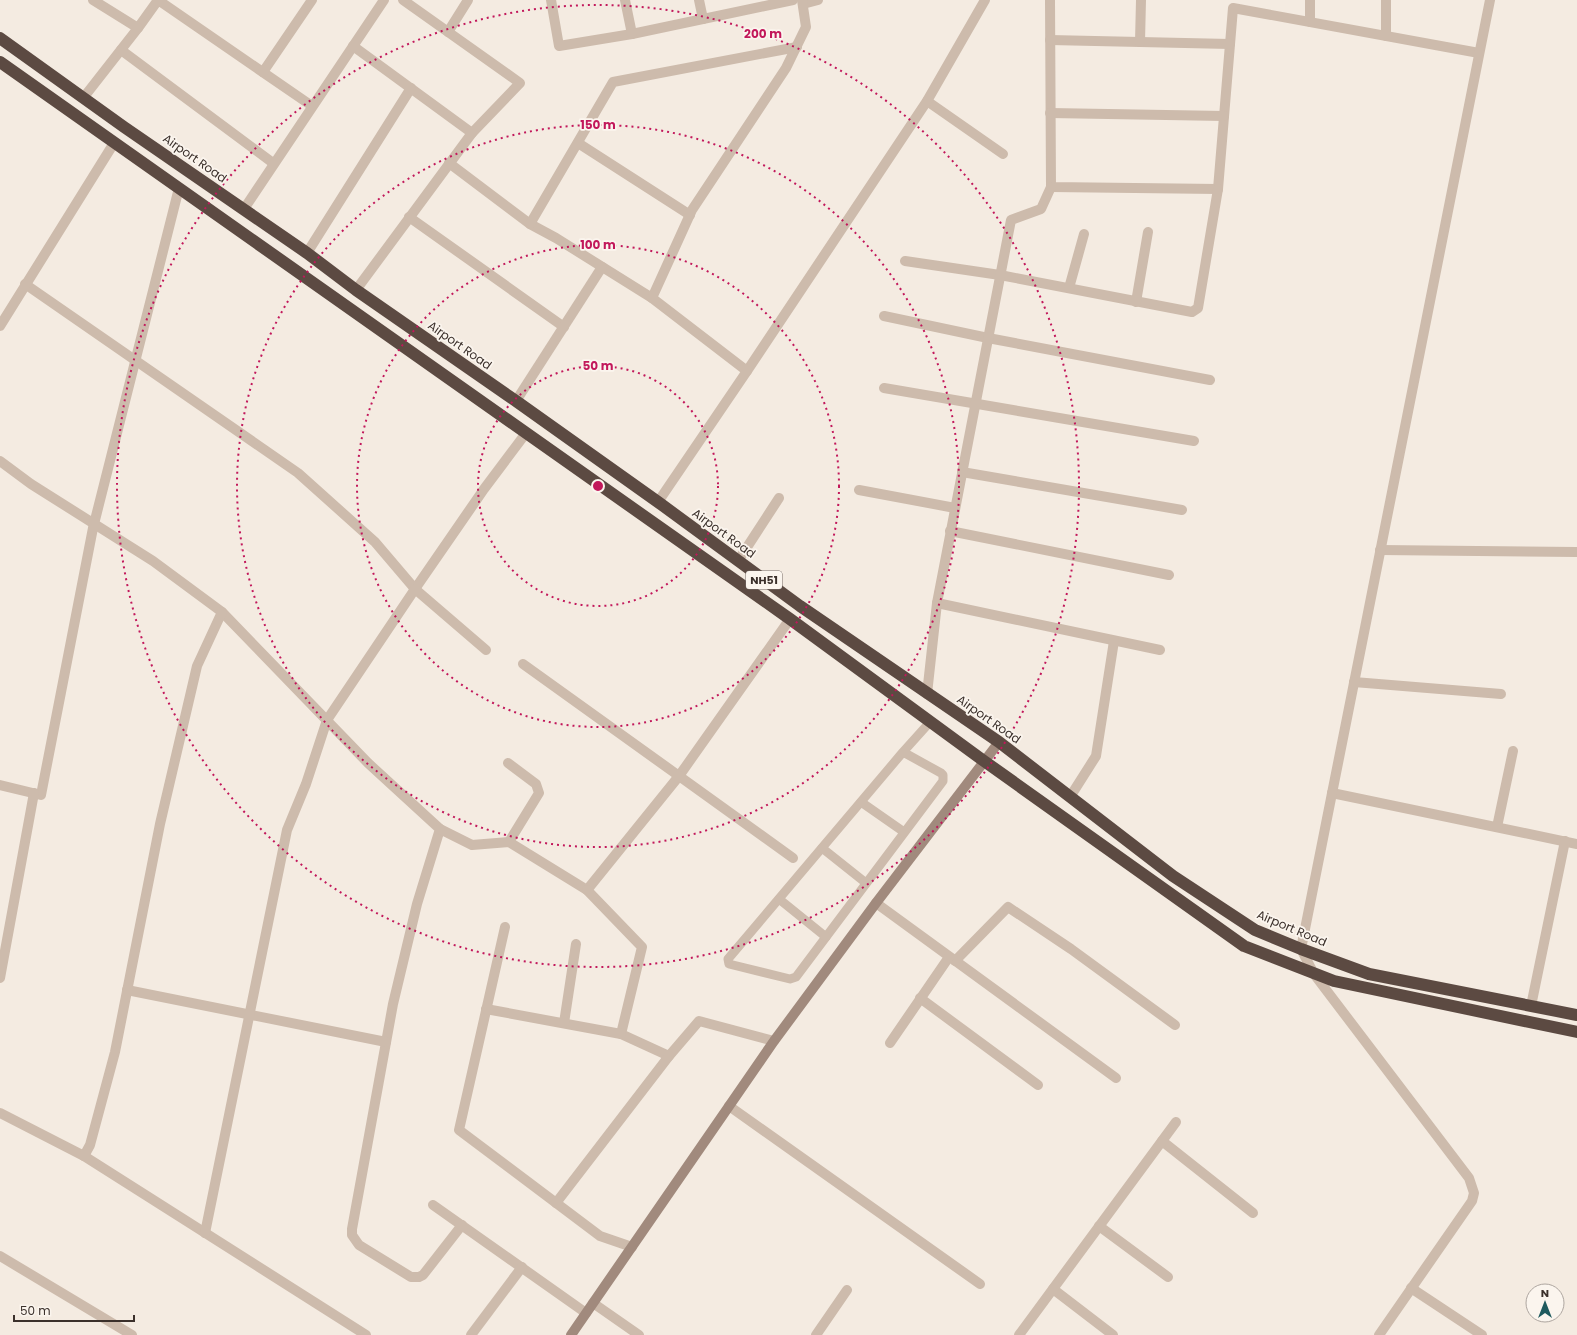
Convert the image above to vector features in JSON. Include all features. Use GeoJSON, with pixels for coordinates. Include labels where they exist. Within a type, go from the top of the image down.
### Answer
{"type":"FeatureCollection","features":[{"type":"Feature","properties":{"kind":"highway","name":"Airport Road"},"geometry":{"type":"LineString","coordinates":[[0,38],[124,127],[307,253],[356,290],[516,401],[658,502],[800,606],[999,742],[1173,876],[1256,930],[1300,949],[1370,974],[1577,1015]]}},
{"type":"Feature","properties":{"kind":"highway","name":"NH51"},"geometry":{"type":"LineString","coordinates":[[0,62],[790,620],[984,761],[1244,946],[1334,981],[1577,1032]]}},
{"type":"Feature","properties":{"kind":"street"},"geometry":{"type":"LineString","coordinates":[[93,0],[138,28]]}},
{"type":"Feature","properties":{"kind":"street"},"geometry":{"type":"LineString","coordinates":[[84,97],[158,0],[312,106]]}},
{"type":"Feature","properties":{"kind":"street"},"geometry":{"type":"LineString","coordinates":[[263,72],[312,0]]}},
{"type":"Feature","properties":{"kind":"street"},"geometry":{"type":"LineString","coordinates":[[244,209],[273,163],[384,0]]}},
{"type":"Feature","properties":{"kind":"street"},"geometry":{"type":"LineString","coordinates":[[356,290],[472,133],[520,83],[403,0]]}},
{"type":"Feature","properties":{"kind":"street"},"geometry":{"type":"LineString","coordinates":[[448,32],[468,0]]}},
{"type":"Feature","properties":{"kind":"street"},"geometry":{"type":"LineString","coordinates":[[551,0],[559,46],[632,34],[800,1],[818,0]]}},
{"type":"Feature","properties":{"kind":"street"},"geometry":{"type":"LineString","coordinates":[[626,0],[632,34]]}},
{"type":"Feature","properties":{"kind":"street"},"geometry":{"type":"LineString","coordinates":[[699,0],[703,19]]}},
{"type":"Feature","properties":{"kind":"street"},"geometry":{"type":"LineString","coordinates":[[658,502],[927,101],[985,0]]}},
{"type":"Feature","properties":{"kind":"street"},"geometry":{"type":"LineString","coordinates":[[927,694],[937,603],[1011,220],[1041,209],[1051,186],[1050,0]]}},
{"type":"Feature","properties":{"kind":"street"},"geometry":{"type":"LineString","coordinates":[[1140,42],[1141,0]]}},
{"type":"Feature","properties":{"kind":"street"},"geometry":{"type":"LineString","coordinates":[[1310,0],[1310,22]]}},
{"type":"Feature","properties":{"kind":"street"},"geometry":{"type":"LineString","coordinates":[[1386,0],[1386,36]]}},
{"type":"Feature","properties":{"kind":"street"},"geometry":{"type":"LineString","coordinates":[[1379,1335],[1472,1201],[1474,1193],[1469,1178],[1314,974],[1300,949],[1490,0]]}},
{"type":"Feature","properties":{"kind":"street"},"geometry":{"type":"LineString","coordinates":[[652,298],[690,215],[786,68],[806,27],[800,1]]}},
{"type":"Feature","properties":{"kind":"street"},"geometry":{"type":"LineString","coordinates":[[905,261],[1000,275],[1184,312],[1192,312],[1198,308],[1218,189],[1233,4],[1310,22],[1479,52]]}},
{"type":"Feature","properties":{"kind":"street"},"geometry":{"type":"LineString","coordinates":[[1050,40],[1230,44]]}},
{"type":"Feature","properties":{"kind":"street"},"geometry":{"type":"LineString","coordinates":[[353,46],[472,133]]}},
{"type":"Feature","properties":{"kind":"street"},"geometry":{"type":"LineString","coordinates":[[530,224],[613,82],[796,47]]}},
{"type":"Feature","properties":{"kind":"street"},"geometry":{"type":"LineString","coordinates":[[121,50],[273,163]]}},
{"type":"Feature","properties":{"kind":"street"},"geometry":{"type":"LineString","coordinates":[[307,253],[411,88]]}},
{"type":"Feature","properties":{"kind":"street"},"geometry":{"type":"LineString","coordinates":[[927,101],[1003,154]]}},
{"type":"Feature","properties":{"kind":"street"},"geometry":{"type":"LineString","coordinates":[[1050,113],[1224,116]]}},
{"type":"Feature","properties":{"kind":"street"},"geometry":{"type":"LineString","coordinates":[[0,326],[114,143]]}},
{"type":"Feature","properties":{"kind":"street"},"geometry":{"type":"LineString","coordinates":[[578,143],[690,215]]}},
{"type":"Feature","properties":{"kind":"street"},"geometry":{"type":"LineString","coordinates":[[449,163],[530,224],[652,298],[747,371]]}},
{"type":"Feature","properties":{"kind":"street"},"geometry":{"type":"LineString","coordinates":[[1051,186],[1218,189]]}},
{"type":"Feature","properties":{"kind":"street"},"geometry":{"type":"LineString","coordinates":[[0,785],[41,795],[94,523],[179,188]]}},
{"type":"Feature","properties":{"kind":"street"},"geometry":{"type":"LineString","coordinates":[[409,217],[564,327]]}},
{"type":"Feature","properties":{"kind":"street"},"geometry":{"type":"LineString","coordinates":[[1136,302],[1148,232]]}},
{"type":"Feature","properties":{"kind":"street"},"geometry":{"type":"LineString","coordinates":[[1069,288],[1084,234]]}},
{"type":"Feature","properties":{"kind":"street"},"geometry":{"type":"LineString","coordinates":[[516,401],[602,267]]}},
{"type":"Feature","properties":{"kind":"street"},"geometry":{"type":"LineString","coordinates":[[25,284],[298,474],[375,542],[415,589],[486,650]]}},
{"type":"Feature","properties":{"kind":"street"},"geometry":{"type":"LineString","coordinates":[[884,316],[988,338],[1210,380]]}},
{"type":"Feature","properties":{"kind":"street"},"geometry":{"type":"LineString","coordinates":[[884,388],[1194,441]]}},
{"type":"Feature","properties":{"kind":"street"},"geometry":{"type":"LineString","coordinates":[[205,1232],[287,830],[306,784],[327,720],[415,589],[526,433]]}},
{"type":"Feature","properties":{"kind":"street"},"geometry":{"type":"LineString","coordinates":[[0,461],[31,484],[153,561],[222,612],[368,763],[440,829],[472,845],[509,842],[587,890],[642,947],[621,1034]]}},
{"type":"Feature","properties":{"kind":"street"},"geometry":{"type":"LineString","coordinates":[[962,472],[1182,510]]}},
{"type":"Feature","properties":{"kind":"street"},"geometry":{"type":"LineString","coordinates":[[858,490],[955,508]]}},
{"type":"Feature","properties":{"kind":"street"},"geometry":{"type":"LineString","coordinates":[[738,561],[779,498]]}},
{"type":"Feature","properties":{"kind":"street"},"geometry":{"type":"LineString","coordinates":[[950,531],[1169,575]]}},
{"type":"Feature","properties":{"kind":"street"},"geometry":{"type":"LineString","coordinates":[[1380,550],[1577,552]]}},
{"type":"Feature","properties":{"kind":"street"},"geometry":{"type":"LineString","coordinates":[[937,603],[1160,650]]}},
{"type":"Feature","properties":{"kind":"street"},"geometry":{"type":"LineString","coordinates":[[84,1156],[90,1145],[115,1052],[126,990],[160,824],[197,666],[222,612]]}},
{"type":"Feature","properties":{"kind":"street"},"geometry":{"type":"LineString","coordinates":[[587,890],[679,776],[790,620]]}},
{"type":"Feature","properties":{"kind":"street"},"geometry":{"type":"LineString","coordinates":[[1070,797],[1096,756],[1114,640]]}},
{"type":"Feature","properties":{"kind":"street"},"geometry":{"type":"LineString","coordinates":[[522,664],[792,858]]}},
{"type":"Feature","properties":{"kind":"street"},"geometry":{"type":"LineString","coordinates":[[1354,682],[1501,694]]}},
{"type":"Feature","properties":{"kind":"street"},"geometry":{"type":"LineString","coordinates":[[571,1335],[774,1041],[876,903],[999,742]]}},
{"type":"Feature","properties":{"kind":"street"},"geometry":{"type":"LineString","coordinates":[[1497,827],[1513,751]]}},
{"type":"Feature","properties":{"kind":"street"},"geometry":{"type":"LineString","coordinates":[[508,763],[536,784],[539,794],[509,842]]}},
{"type":"Feature","properties":{"kind":"street"},"geometry":{"type":"LineString","coordinates":[[0,978],[34,794]]}},
{"type":"Feature","properties":{"kind":"street"},"geometry":{"type":"LineString","coordinates":[[1332,794],[1577,844]]}},
{"type":"Feature","properties":{"kind":"street"},"geometry":{"type":"LineString","coordinates":[[440,829],[417,904],[393,1004],[352,1229],[352,1236],[360,1245],[398,1269],[411,1276],[419,1277],[462,1225]]}},
{"type":"Feature","properties":{"kind":"street"},"geometry":{"type":"LineString","coordinates":[[1531,1006],[1565,841]]}},
{"type":"Feature","properties":{"kind":"street"},"geometry":{"type":"LineString","coordinates":[[876,903],[1116,1078]]}},
{"type":"Feature","properties":{"kind":"street"},"geometry":{"type":"LineString","coordinates":[[890,1043],[920,998],[952,959],[1008,908],[1071,948],[1175,1025]]}},
{"type":"Feature","properties":{"kind":"street"},"geometry":{"type":"LineString","coordinates":[[505,927],[459,1130],[600,1236],[632,1247]]}},
{"type":"Feature","properties":{"kind":"street"},"geometry":{"type":"LineString","coordinates":[[564,1023],[576,944]]}},
{"type":"Feature","properties":{"kind":"street"},"geometry":{"type":"LineString","coordinates":[[126,990],[386,1042]]}},
{"type":"Feature","properties":{"kind":"street"},"geometry":{"type":"LineString","coordinates":[[920,998],[1038,1085]]}},
{"type":"Feature","properties":{"kind":"street"},"geometry":{"type":"LineString","coordinates":[[486,1009],[621,1034],[669,1056]]}},
{"type":"Feature","properties":{"kind":"street"},"geometry":{"type":"LineString","coordinates":[[556,1203],[669,1056],[699,1021],[774,1041]]}},
{"type":"Feature","properties":{"kind":"street"},"geometry":{"type":"LineString","coordinates":[[729,1106],[980,1284]]}},
{"type":"Feature","properties":{"kind":"street"},"geometry":{"type":"LineString","coordinates":[[0,1113],[84,1156],[366,1335]]}},
{"type":"Feature","properties":{"kind":"street"},"geometry":{"type":"LineString","coordinates":[[1019,1335],[1176,1122]]}},
{"type":"Feature","properties":{"kind":"street"},"geometry":{"type":"LineString","coordinates":[[1162,1141],[1253,1213]]}},
{"type":"Feature","properties":{"kind":"street"},"geometry":{"type":"LineString","coordinates":[[433,1205],[586,1313]]}},
{"type":"Feature","properties":{"kind":"street"},"geometry":{"type":"LineString","coordinates":[[1099,1226],[1168,1276]]}},
{"type":"Feature","properties":{"kind":"street"},"geometry":{"type":"LineString","coordinates":[[0,1256],[132,1335]]}},
{"type":"Feature","properties":{"kind":"street"},"geometry":{"type":"LineString","coordinates":[[471,1335],[522,1267]]}},
{"type":"Feature","properties":{"kind":"street"},"geometry":{"type":"LineString","coordinates":[[1411,1288],[1482,1335]]}},
{"type":"Feature","properties":{"kind":"street"},"geometry":{"type":"LineString","coordinates":[[1053,1289],[1113,1335]]}},
{"type":"Feature","properties":{"kind":"street"},"geometry":{"type":"LineString","coordinates":[[816,1335],[847,1290]]}},
{"type":"Feature","properties":{"kind":"street"},"geometry":{"type":"LineString","coordinates":[[593,1303],[639,1335]]}},
{"type":"Feature","properties":{"kind":"lane"},"geometry":{"type":"LineString","coordinates":[[903,752],[941,773],[944,778],[794,979],[729,964],[728,959],[903,752],[930,722]]}},
{"type":"Feature","properties":{"kind":"lane"},"geometry":{"type":"LineString","coordinates":[[861,802],[904,832]]}},
{"type":"Feature","properties":{"kind":"lane"},"geometry":{"type":"LineString","coordinates":[[822,848],[866,883]]}},
{"type":"Feature","properties":{"kind":"lane"},"geometry":{"type":"LineString","coordinates":[[779,899],[826,936]]}}]}
